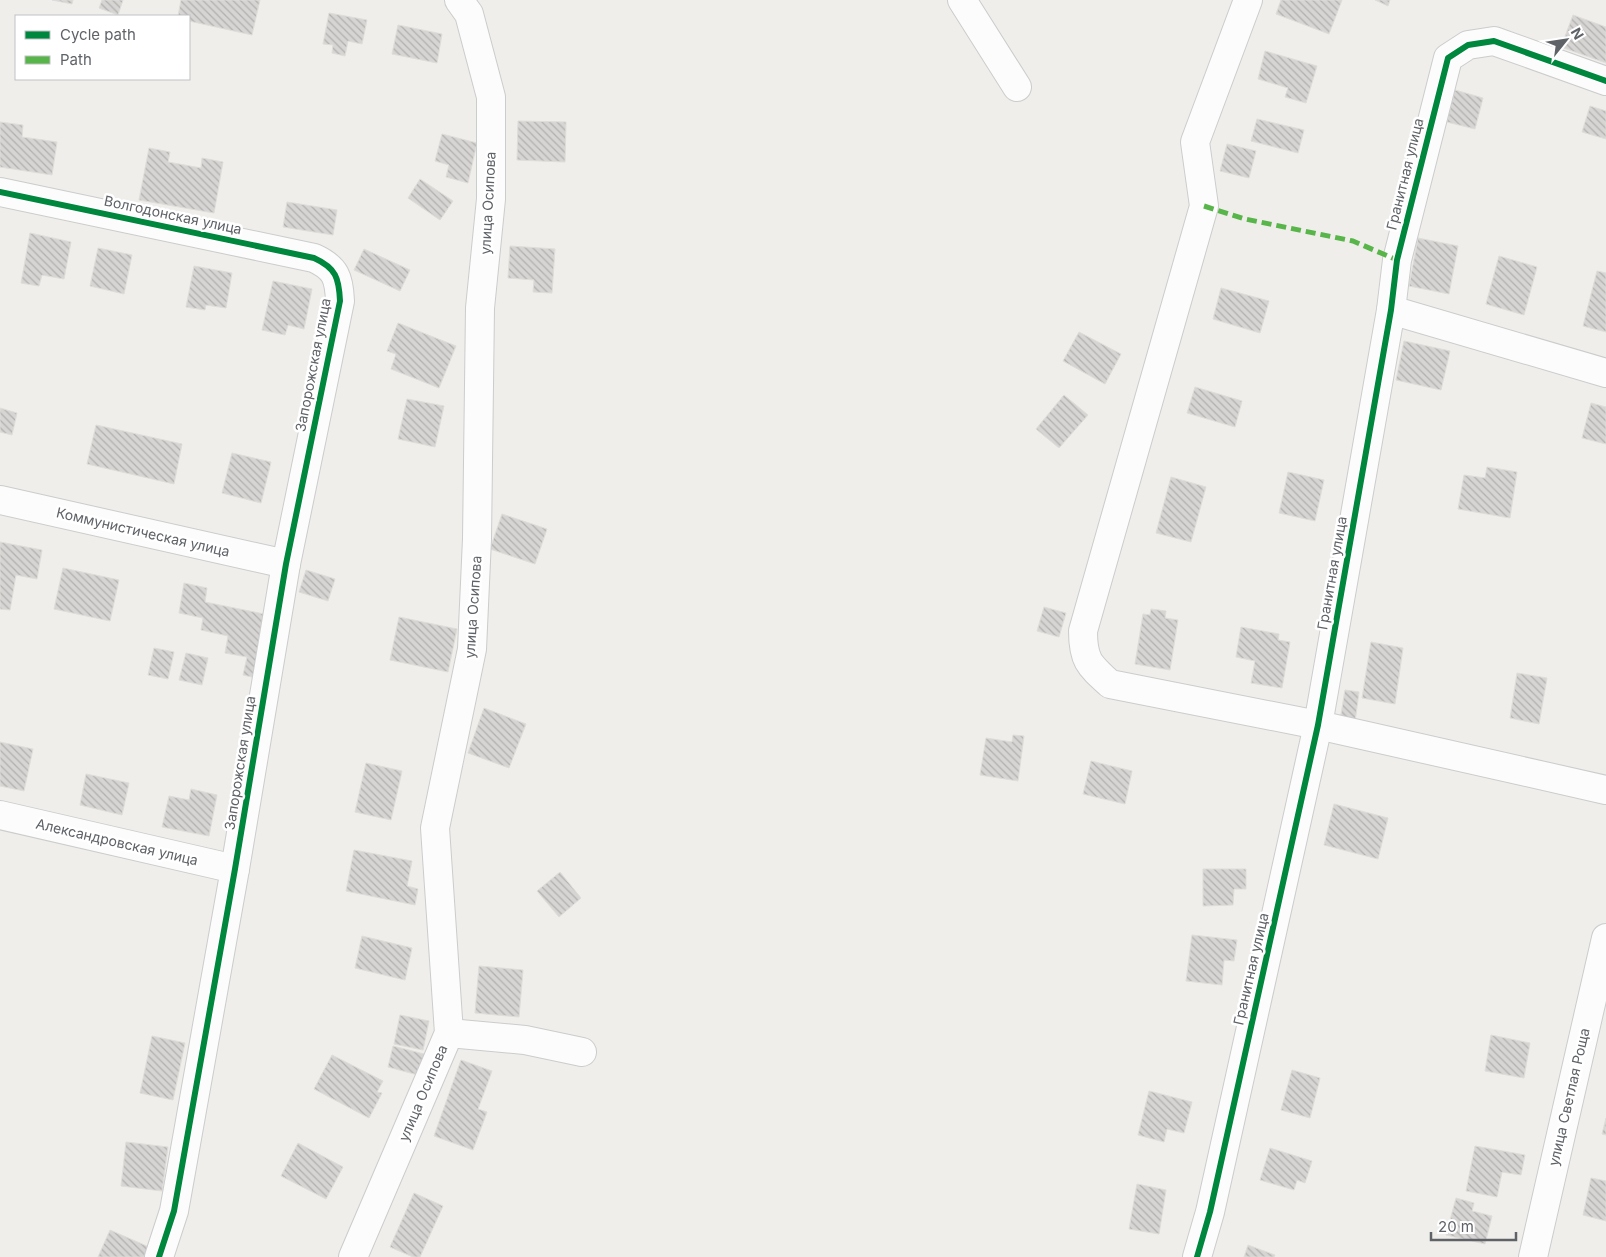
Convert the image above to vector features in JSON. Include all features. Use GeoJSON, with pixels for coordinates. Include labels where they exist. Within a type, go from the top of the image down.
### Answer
{"type":"FeatureCollection","features":[{"type":"Feature","properties":{"kind":"street","name":"улица Осипова"},"geometry":{"type":"LineString","coordinates":[[353,1257],[449,1033],[436,828],[472,649],[477,539],[480,308],[491,180],[491,97],[469,14],[460,0]]}},
{"type":"Feature","properties":{"kind":"street"},"geometry":{"type":"LineString","coordinates":[[962,0],[1017,87]]}},
{"type":"Feature","properties":{"kind":"street"},"geometry":{"type":"LineString","coordinates":[[1248,0],[1195,142],[1204,206],[1083,631],[1083,651],[1092,668],[1110,684],[1318,725],[1606,790]]}},
{"type":"Feature","properties":{"kind":"street","name":"Гранитная улица"},"geometry":{"type":"LineString","coordinates":[[1197,1257],[1210,1212],[1318,725],[1391,310],[1396,260],[1448,58],[1468,45],[1494,41],[1606,81]]}},
{"type":"Feature","properties":{"kind":"street","name":"Волгодонская улица"},"geometry":{"type":"LineString","coordinates":[[0,192],[314,258],[327,264],[335,273]]}},
{"type":"Feature","properties":{"kind":"street","name":"Запорожская улица"},"geometry":{"type":"LineString","coordinates":[[159,1257],[174,1211],[235,869],[286,564],[340,301],[340,287],[335,273]]}},
{"type":"Feature","properties":{"kind":"street"},"geometry":{"type":"LineString","coordinates":[[1391,310],[1606,373]]}},
{"type":"Feature","properties":{"kind":"street","name":"Коммунистическая улица"},"geometry":{"type":"LineString","coordinates":[[0,500],[286,564]]}},
{"type":"Feature","properties":{"kind":"street","name":"Александровская улица"},"geometry":{"type":"LineString","coordinates":[[0,815],[235,869]]}},
{"type":"Feature","properties":{"kind":"street","name":"улица Светлая Роща"},"geometry":{"type":"LineString","coordinates":[[1533,1257],[1606,938]]}},
{"type":"Feature","properties":{"kind":"street"},"geometry":{"type":"LineString","coordinates":[[449,1033],[525,1040],[582,1052]]}},
{"type":"Feature","properties":{"kind":"building"},"geometry":{"type":"Polygon","coordinates":[[[52,0],[73,0],[72,4],[52,0]]]}},
{"type":"Feature","properties":{"kind":"building"},"geometry":{"type":"Polygon","coordinates":[[[102,0],[123,0],[118,15],[99,8],[102,0]]]}},
{"type":"Feature","properties":{"kind":"building"},"geometry":{"type":"Polygon","coordinates":[[[181,0],[260,0],[252,35],[190,21],[190,15],[178,15],[181,0]]]}},
{"type":"Feature","properties":{"kind":"building"},"geometry":{"type":"Polygon","coordinates":[[[1281,0],[1342,0],[1329,34],[1276,14],[1281,0]]]}},
{"type":"Feature","properties":{"kind":"building"},"geometry":{"type":"Polygon","coordinates":[[[1375,0],[1390,0],[1388,6],[1375,0]]]}},
{"type":"Feature","properties":{"kind":"building"},"geometry":{"type":"Polygon","coordinates":[[[329,13],[367,20],[362,44],[348,41],[345,56],[332,53],[333,45],[323,44],[329,13]]]}},
{"type":"Feature","properties":{"kind":"building"},"geometry":{"type":"Polygon","coordinates":[[[1573,15],[1606,27],[1606,63],[1561,47],[1573,15]]]}},
{"type":"Feature","properties":{"kind":"building"},"geometry":{"type":"Polygon","coordinates":[[[398,25],[442,34],[437,63],[392,54],[398,25]]]}},
{"type":"Feature","properties":{"kind":"building"},"geometry":{"type":"Polygon","coordinates":[[[1265,51],[1317,66],[1306,103],[1285,97],[1288,88],[1258,79],[1265,51]]]}},
{"type":"Feature","properties":{"kind":"building"},"geometry":{"type":"Polygon","coordinates":[[[1455,90],[1483,98],[1475,129],[1447,122],[1455,90]]]}},
{"type":"Feature","properties":{"kind":"building"},"geometry":{"type":"Polygon","coordinates":[[[1590,106],[1606,111],[1606,139],[1582,132],[1590,106]]]}},
{"type":"Feature","properties":{"kind":"building"},"geometry":{"type":"Polygon","coordinates":[[[1257,119],[1304,130],[1298,153],[1251,141],[1257,119]]]}},
{"type":"Feature","properties":{"kind":"building"},"geometry":{"type":"Polygon","coordinates":[[[518,121],[566,122],[565,162],[517,160],[518,121]]]}},
{"type":"Feature","properties":{"kind":"building"},"geometry":{"type":"Polygon","coordinates":[[[0,122],[23,125],[22,137],[57,142],[52,175],[0,167],[0,122]]]}},
{"type":"Feature","properties":{"kind":"building"},"geometry":{"type":"Polygon","coordinates":[[[442,134],[477,143],[468,183],[446,177],[449,165],[435,161],[442,134]]]}},
{"type":"Feature","properties":{"kind":"building"},"geometry":{"type":"Polygon","coordinates":[[[1227,144],[1256,151],[1249,178],[1220,171],[1227,144]]]}},
{"type":"Feature","properties":{"kind":"building"},"geometry":{"type":"Polygon","coordinates":[[[149,148],[170,152],[168,162],[201,168],[202,158],[223,162],[214,213],[139,200],[149,148]]]}},
{"type":"Feature","properties":{"kind":"building"},"geometry":{"type":"Polygon","coordinates":[[[420,179],[453,201],[440,220],[408,198],[420,179]]]}},
{"type":"Feature","properties":{"kind":"building"},"geometry":{"type":"Polygon","coordinates":[[[287,202],[337,210],[333,235],[283,227],[287,202]]]}},
{"type":"Feature","properties":{"kind":"building"},"geometry":{"type":"Polygon","coordinates":[[[30,233],[71,242],[64,279],[42,275],[39,286],[21,283],[30,233]]]}},
{"type":"Feature","properties":{"kind":"building"},"geometry":{"type":"Polygon","coordinates":[[[1418,238],[1458,246],[1449,294],[1409,286],[1418,238]]]}},
{"type":"Feature","properties":{"kind":"building"},"geometry":{"type":"Polygon","coordinates":[[[510,246],[555,249],[552,293],[533,292],[534,280],[508,278],[510,246]]]}},
{"type":"Feature","properties":{"kind":"building"},"geometry":{"type":"Polygon","coordinates":[[[98,248],[132,255],[124,294],[90,286],[98,248]]]}},
{"type":"Feature","properties":{"kind":"building"},"geometry":{"type":"Polygon","coordinates":[[[364,249],[410,270],[400,291],[354,270],[364,249]]]}},
{"type":"Feature","properties":{"kind":"building"},"geometry":{"type":"Polygon","coordinates":[[[1499,256],[1537,267],[1524,315],[1486,304],[1499,256]]]}},
{"type":"Feature","properties":{"kind":"building"},"geometry":{"type":"Polygon","coordinates":[[[194,266],[232,273],[226,308],[206,305],[205,310],[186,307],[194,266]]]}},
{"type":"Feature","properties":{"kind":"building"},"geometry":{"type":"Polygon","coordinates":[[[1597,271],[1606,273],[1606,332],[1583,326],[1597,271]]]}},
{"type":"Feature","properties":{"kind":"building"},"geometry":{"type":"Polygon","coordinates":[[[273,281],[312,289],[304,329],[288,325],[285,335],[262,330],[273,281]]]}},
{"type":"Feature","properties":{"kind":"building"},"geometry":{"type":"Polygon","coordinates":[[[1221,288],[1269,301],[1260,333],[1213,319],[1221,288]]]}},
{"type":"Feature","properties":{"kind":"building"},"geometry":{"type":"Polygon","coordinates":[[[398,323],[456,346],[439,388],[391,369],[396,354],[387,351],[398,323]]]}},
{"type":"Feature","properties":{"kind":"building"},"geometry":{"type":"Polygon","coordinates":[[[1079,332],[1121,354],[1105,384],[1063,361],[1079,332]]]}},
{"type":"Feature","properties":{"kind":"building"},"geometry":{"type":"Polygon","coordinates":[[[1404,341],[1450,351],[1441,390],[1396,380],[1404,341]]]}},
{"type":"Feature","properties":{"kind":"building"},"geometry":{"type":"Polygon","coordinates":[[[1195,387],[1242,401],[1235,427],[1187,413],[1195,387]]]}},
{"type":"Feature","properties":{"kind":"building"},"geometry":{"type":"Polygon","coordinates":[[[1064,395],[1088,415],[1059,448],[1036,429],[1064,395]]]}},
{"type":"Feature","properties":{"kind":"building"},"geometry":{"type":"Polygon","coordinates":[[[407,399],[444,406],[435,447],[398,439],[407,399]]]}},
{"type":"Feature","properties":{"kind":"building"},"geometry":{"type":"Polygon","coordinates":[[[1591,403],[1606,407],[1606,444],[1582,438],[1591,403]]]}},
{"type":"Feature","properties":{"kind":"building"},"geometry":{"type":"Polygon","coordinates":[[[0,408],[17,413],[12,435],[0,432],[0,408]]]}},
{"type":"Feature","properties":{"kind":"building"},"geometry":{"type":"Polygon","coordinates":[[[96,425],[182,444],[174,484],[87,464],[96,425]]]}},
{"type":"Feature","properties":{"kind":"building"},"geometry":{"type":"Polygon","coordinates":[[[232,453],[271,462],[261,503],[222,493],[232,453]]]}},
{"type":"Feature","properties":{"kind":"building"},"geometry":{"type":"Polygon","coordinates":[[[1487,467],[1517,472],[1510,518],[1458,509],[1464,475],[1485,478],[1487,467]]]}},
{"type":"Feature","properties":{"kind":"building"},"geometry":{"type":"Polygon","coordinates":[[[1288,472],[1324,480],[1315,521],[1279,513],[1288,472]]]}},
{"type":"Feature","properties":{"kind":"building"},"geometry":{"type":"Polygon","coordinates":[[[1171,477],[1206,487],[1191,542],[1156,533],[1171,477]]]}},
{"type":"Feature","properties":{"kind":"building"},"geometry":{"type":"Polygon","coordinates":[[[502,514],[547,529],[535,564],[490,549],[502,514]]]}},
{"type":"Feature","properties":{"kind":"building"},"geometry":{"type":"Polygon","coordinates":[[[0,542],[42,550],[37,579],[16,575],[10,610],[0,609],[0,542]]]}},
{"type":"Feature","properties":{"kind":"building"},"geometry":{"type":"Polygon","coordinates":[[[63,568],[119,580],[110,621],[54,609],[63,568]]]}},
{"type":"Feature","properties":{"kind":"building"},"geometry":{"type":"Polygon","coordinates":[[[306,570],[335,579],[328,601],[299,592],[306,570]]]}},
{"type":"Feature","properties":{"kind":"building"},"geometry":{"type":"Polygon","coordinates":[[[184,583],[207,588],[205,602],[264,614],[256,654],[265,656],[260,679],[243,675],[247,657],[225,653],[228,636],[201,630],[203,618],[179,613],[184,583]]]}},
{"type":"Feature","properties":{"kind":"building"},"geometry":{"type":"Polygon","coordinates":[[[1044,607],[1066,613],[1059,637],[1037,631],[1044,607]]]}},
{"type":"Feature","properties":{"kind":"building"},"geometry":{"type":"Polygon","coordinates":[[[1151,609],[1166,611],[1165,618],[1178,620],[1170,670],[1135,664],[1143,614],[1150,615],[1151,609]]]}},
{"type":"Feature","properties":{"kind":"building"},"geometry":{"type":"Polygon","coordinates":[[[399,617],[457,629],[448,672],[390,660],[399,617]]]}},
{"type":"Feature","properties":{"kind":"building"},"geometry":{"type":"Polygon","coordinates":[[[1241,627],[1279,634],[1278,640],[1290,642],[1282,688],[1251,683],[1255,661],[1236,657],[1241,627]]]}},
{"type":"Feature","properties":{"kind":"building"},"geometry":{"type":"Polygon","coordinates":[[[1371,642],[1403,648],[1395,704],[1362,698],[1371,642]]]}},
{"type":"Feature","properties":{"kind":"building"},"geometry":{"type":"Polygon","coordinates":[[[154,648],[174,652],[168,679],[148,675],[154,648]]]}},
{"type":"Feature","properties":{"kind":"building"},"geometry":{"type":"Polygon","coordinates":[[[186,653],[208,658],[202,685],[179,680],[186,653]]]}},
{"type":"Feature","properties":{"kind":"building"},"geometry":{"type":"Polygon","coordinates":[[[1517,673],[1547,678],[1539,724],[1510,718],[1517,673]]]}},
{"type":"Feature","properties":{"kind":"building"},"geometry":{"type":"Polygon","coordinates":[[[1345,690],[1359,692],[1355,722],[1340,720],[1345,690]]]}},
{"type":"Feature","properties":{"kind":"building"},"geometry":{"type":"Polygon","coordinates":[[[484,708],[526,724],[509,768],[468,753],[484,708]]]}},
{"type":"Feature","properties":{"kind":"building"},"geometry":{"type":"Polygon","coordinates":[[[1013,735],[1024,736],[1018,781],[980,775],[986,738],[1012,742],[1013,735]]]}},
{"type":"Feature","properties":{"kind":"building"},"geometry":{"type":"Polygon","coordinates":[[[0,742],[33,749],[24,791],[0,786],[0,742]]]}},
{"type":"Feature","properties":{"kind":"building"},"geometry":{"type":"Polygon","coordinates":[[[1091,761],[1132,771],[1125,804],[1083,794],[1091,761]]]}},
{"type":"Feature","properties":{"kind":"building"},"geometry":{"type":"Polygon","coordinates":[[[366,763],[402,771],[391,820],[355,812],[366,763]]]}},
{"type":"Feature","properties":{"kind":"building"},"geometry":{"type":"Polygon","coordinates":[[[86,774],[129,783],[122,815],[80,805],[86,774]]]}},
{"type":"Feature","properties":{"kind":"building"},"geometry":{"type":"Polygon","coordinates":[[[191,789],[217,795],[209,836],[162,827],[169,796],[189,800],[191,789]]]}},
{"type":"Feature","properties":{"kind":"building"},"geometry":{"type":"Polygon","coordinates":[[[1334,804],[1388,818],[1378,859],[1324,845],[1334,804]]]}},
{"type":"Feature","properties":{"kind":"building"},"geometry":{"type":"Polygon","coordinates":[[[354,850],[412,861],[407,886],[418,889],[415,905],[346,891],[354,850]]]}},
{"type":"Feature","properties":{"kind":"building"},"geometry":{"type":"Polygon","coordinates":[[[1203,869],[1246,869],[1246,889],[1234,889],[1233,905],[1203,906],[1203,869]]]}},
{"type":"Feature","properties":{"kind":"building"},"geometry":{"type":"Polygon","coordinates":[[[560,872],[581,898],[559,917],[537,891],[560,872]]]}},
{"type":"Feature","properties":{"kind":"building"},"geometry":{"type":"Polygon","coordinates":[[[1192,935],[1237,940],[1234,961],[1224,960],[1222,985],[1186,981],[1192,935]]]}},
{"type":"Feature","properties":{"kind":"building"},"geometry":{"type":"Polygon","coordinates":[[[362,936],[412,948],[405,980],[355,968],[362,936]]]}},
{"type":"Feature","properties":{"kind":"building"},"geometry":{"type":"Polygon","coordinates":[[[479,966],[523,970],[519,1017],[475,1013],[479,966]]]}},
{"type":"Feature","properties":{"kind":"building"},"geometry":{"type":"Polygon","coordinates":[[[400,1015],[429,1021],[423,1050],[394,1044],[400,1015]]]}},
{"type":"Feature","properties":{"kind":"building"},"geometry":{"type":"Polygon","coordinates":[[[1491,1035],[1530,1043],[1524,1078],[1485,1071],[1491,1035]]]}},
{"type":"Feature","properties":{"kind":"building"},"geometry":{"type":"Polygon","coordinates":[[[152,1036],[185,1043],[173,1100],[140,1093],[152,1036]]]}},
{"type":"Feature","properties":{"kind":"building"},"geometry":{"type":"Polygon","coordinates":[[[393,1046],[424,1054],[418,1075],[388,1067],[393,1046]]]}},
{"type":"Feature","properties":{"kind":"building"},"geometry":{"type":"Polygon","coordinates":[[[332,1055],[383,1081],[377,1092],[382,1093],[369,1118],[314,1089],[332,1055]]]}},
{"type":"Feature","properties":{"kind":"building"},"geometry":{"type":"Polygon","coordinates":[[[461,1060],[492,1071],[478,1109],[487,1112],[473,1150],[434,1136],[461,1060]]]}},
{"type":"Feature","properties":{"kind":"building"},"geometry":{"type":"Polygon","coordinates":[[[1292,1070],[1320,1078],[1310,1118],[1281,1110],[1292,1070]]]}},
{"type":"Feature","properties":{"kind":"building"},"geometry":{"type":"Polygon","coordinates":[[[1149,1091],[1192,1102],[1184,1133],[1167,1129],[1164,1142],[1138,1135],[1149,1091]]]}},
{"type":"Feature","properties":{"kind":"building"},"geometry":{"type":"Polygon","coordinates":[[[1606,1118],[1606,1135],[1602,1134],[1606,1118]]]}},
{"type":"Feature","properties":{"kind":"building"},"geometry":{"type":"Polygon","coordinates":[[[126,1142],[168,1147],[162,1191],[121,1186],[126,1142]]]}},
{"type":"Feature","properties":{"kind":"building"},"geometry":{"type":"Polygon","coordinates":[[[298,1143],[343,1167],[326,1199],[281,1176],[298,1143]]]}},
{"type":"Feature","properties":{"kind":"building"},"geometry":{"type":"Polygon","coordinates":[[[1475,1146],[1525,1155],[1521,1175],[1502,1172],[1497,1197],[1466,1191],[1475,1146]]]}},
{"type":"Feature","properties":{"kind":"building"},"geometry":{"type":"Polygon","coordinates":[[[1270,1148],[1312,1161],[1305,1183],[1297,1180],[1294,1190],[1260,1180],[1270,1148]]]}},
{"type":"Feature","properties":{"kind":"building"},"geometry":{"type":"Polygon","coordinates":[[[1591,1178],[1606,1181],[1606,1221],[1583,1215],[1591,1178]]]}},
{"type":"Feature","properties":{"kind":"building"},"geometry":{"type":"Polygon","coordinates":[[[1137,1184],[1166,1190],[1159,1234],[1129,1229],[1137,1184]]]}},
{"type":"Feature","properties":{"kind":"building"},"geometry":{"type":"Polygon","coordinates":[[[414,1193],[443,1206],[420,1257],[413,1257],[390,1247],[414,1193]]]}},
{"type":"Feature","properties":{"kind":"building"},"geometry":{"type":"Polygon","coordinates":[[[1456,1198],[1474,1203],[1472,1211],[1492,1216],[1485,1244],[1446,1235],[1456,1198]]]}},
{"type":"Feature","properties":{"kind":"building"},"geometry":{"type":"Polygon","coordinates":[[[110,1230],[149,1247],[144,1257],[98,1257],[110,1230]]]}},
{"type":"Feature","properties":{"kind":"building"},"geometry":{"type":"Polygon","coordinates":[[[1248,1245],[1275,1255],[1274,1257],[1244,1257],[1248,1245]]]}},
{"type":"Feature","properties":{"kind":"marked path"},"geometry":{"type":"LineString","coordinates":[[1204,206],[1245,219],[1353,241],[1397,260]]}},
{"type":"Feature","properties":{"kind":"cycle path"},"geometry":{"type":"LineString","coordinates":[[1197,1257],[1210,1212],[1318,725],[1391,310],[1397,260],[1448,58],[1468,45],[1494,41],[1606,81]]}},
{"type":"Feature","properties":{"kind":"cycle path"},"geometry":{"type":"LineString","coordinates":[[0,192],[314,258],[332,270],[339,286],[340,301],[286,564],[235,869],[174,1211],[159,1257]]}}]}
